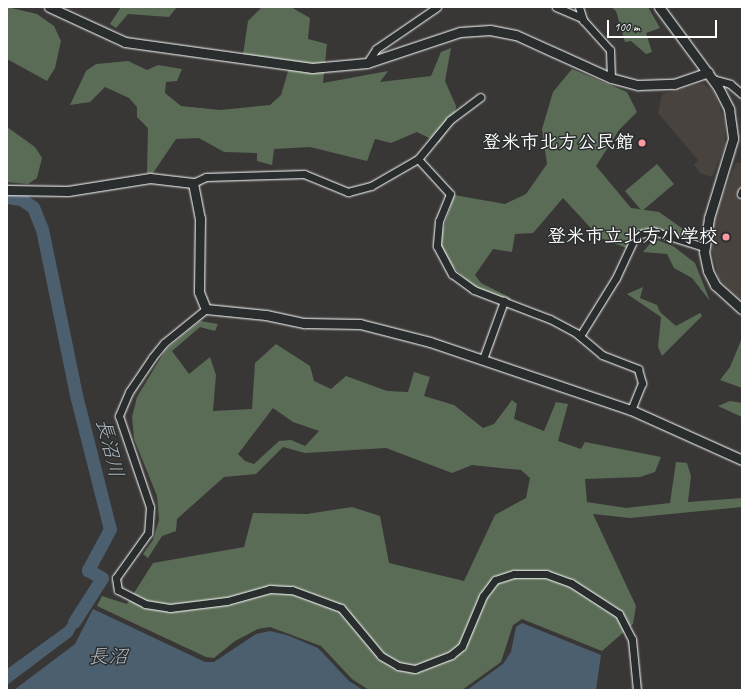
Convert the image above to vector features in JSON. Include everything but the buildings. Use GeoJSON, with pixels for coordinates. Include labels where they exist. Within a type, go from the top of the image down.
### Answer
{"type":"FeatureCollection","features":[{"type":"Feature","properties":{"kind":"street"},"geometry":{"type":"LineString","coordinates":[[49,7],[103,34],[149,47],[312,68],[367,63],[460,32],[490,30],[516,35],[611,78],[638,85],[661,86],[710,76],[730,84],[742,94]]}},
{"type":"Feature","properties":{"kind":"street"},"geometry":{"type":"LineString","coordinates":[[367,63],[376,49],[437,7]]}},
{"type":"Feature","properties":{"kind":"street"},"geometry":{"type":"LineString","coordinates":[[556,7],[582,18],[610,50],[611,78]]}},
{"type":"Feature","properties":{"kind":"street"},"geometry":{"type":"LineString","coordinates":[[579,7],[582,18]]}},
{"type":"Feature","properties":{"kind":"street"},"geometry":{"type":"LineString","coordinates":[[659,7],[710,76],[729,109],[733,139],[709,218],[704,247],[708,271],[715,285],[742,309]]}},
{"type":"Feature","properties":{"kind":"street"},"geometry":{"type":"LineString","coordinates":[[7,190],[68,191],[150,178],[193,184],[206,177],[304,174],[348,192],[371,186],[418,159],[450,120],[480,97]]}},
{"type":"Feature","properties":{"kind":"street"},"geometry":{"type":"LineString","coordinates":[[418,159],[450,194],[437,229],[437,246],[444,263],[474,290],[550,319],[580,336],[602,355],[642,373],[639,396],[631,410]]}},
{"type":"Feature","properties":{"kind":"street"},"geometry":{"type":"LineString","coordinates":[[193,184],[200,218],[199,292],[206,309]]}},
{"type":"Feature","properties":{"kind":"street"},"geometry":{"type":"LineString","coordinates":[[580,336],[616,278],[636,235],[653,231],[704,247]]}},
{"type":"Feature","properties":{"kind":"street"},"geometry":{"type":"LineString","coordinates":[[483,359],[504,301]]}},
{"type":"Feature","properties":{"kind":"street"},"geometry":{"type":"LineString","coordinates":[[637,690],[632,639],[619,614],[572,583],[546,574],[514,574],[495,580],[483,596],[462,646],[451,655],[415,669],[398,666],[381,656],[341,608],[292,590],[270,589],[228,601],[170,608],[145,604],[118,590],[116,578],[148,533],[150,514],[119,416],[139,375],[156,353],[206,309],[266,315],[306,324],[360,324],[483,359],[631,410],[742,460]]}},
{"type":"Feature","properties":{"kind":"shaded area"},"geometry":{"type":"Polygon","coordinates":[[[703,83],[715,93],[725,123],[725,146],[712,177],[700,173],[694,165],[698,160],[658,113],[662,94],[703,83]]]}},
{"type":"Feature","properties":{"kind":"shaded area","name":"登米市立北方小学校"},"geometry":{"type":"Polygon","coordinates":[[[736,163],[742,163],[742,302],[719,279],[710,244],[714,218],[736,163]]]}},
{"type":"Feature","properties":{"kind":"green space"},"geometry":{"type":"Polygon","coordinates":[[[7,7],[37,14],[54,26],[61,41],[55,68],[47,81],[7,59],[7,7]]]}},
{"type":"Feature","properties":{"kind":"green space"},"geometry":{"type":"Polygon","coordinates":[[[121,7],[177,7],[169,17],[128,14],[116,28],[110,24],[121,7]]]}},
{"type":"Feature","properties":{"kind":"green space"},"geometry":{"type":"Polygon","coordinates":[[[262,7],[291,7],[310,18],[308,39],[327,44],[323,83],[388,71],[380,82],[431,76],[441,52],[451,48],[445,81],[456,106],[454,121],[439,143],[417,132],[391,143],[375,139],[367,161],[310,147],[274,149],[272,165],[257,161],[257,153],[224,152],[199,138],[176,139],[153,173],[147,173],[148,128],[137,117],[137,107],[129,98],[105,87],[90,102],[70,105],[86,71],[96,64],[128,61],[147,70],[158,65],[182,69],[177,81],[166,82],[165,93],[181,106],[220,110],[270,105],[281,95],[289,68],[242,61],[248,21],[262,7]]]}},
{"type":"Feature","properties":{"kind":"green space"},"geometry":{"type":"Polygon","coordinates":[[[611,7],[648,7],[660,28],[646,33],[652,52],[646,54],[631,41],[625,42],[616,11],[611,7]]]}},
{"type":"Feature","properties":{"kind":"green space"},"geometry":{"type":"Polygon","coordinates":[[[572,69],[627,92],[637,112],[619,130],[596,166],[631,208],[659,212],[693,236],[681,238],[648,229],[632,250],[600,238],[563,198],[533,233],[515,234],[512,252],[493,249],[475,275],[481,283],[511,298],[505,305],[480,293],[448,262],[441,248],[442,233],[454,195],[505,204],[526,194],[547,164],[542,129],[553,92],[572,69]]]}},
{"type":"Feature","properties":{"kind":"green space"},"geometry":{"type":"Polygon","coordinates":[[[7,127],[35,147],[42,158],[37,178],[28,184],[7,182],[7,127]]]}},
{"type":"Feature","properties":{"kind":"green space"},"geometry":{"type":"Polygon","coordinates":[[[657,164],[674,184],[642,211],[625,191],[657,164]]]}},
{"type":"Feature","properties":{"kind":"green space"},"geometry":{"type":"Polygon","coordinates":[[[654,239],[673,246],[695,263],[710,301],[692,278],[674,268],[667,254],[643,252],[654,239]]]}},
{"type":"Feature","properties":{"kind":"green space"},"geometry":{"type":"Polygon","coordinates":[[[643,287],[640,298],[657,305],[660,312],[676,326],[700,313],[702,316],[662,356],[658,347],[661,317],[627,294],[643,287]]]}},
{"type":"Feature","properties":{"kind":"green space"},"geometry":{"type":"Polygon","coordinates":[[[200,321],[218,324],[215,331],[200,327],[172,351],[189,374],[210,357],[216,375],[213,411],[252,409],[255,363],[276,344],[310,366],[314,381],[331,389],[346,376],[387,391],[408,392],[414,372],[430,377],[424,396],[454,405],[483,428],[494,424],[512,400],[517,404],[514,419],[544,431],[556,402],[568,404],[558,441],[581,449],[585,442],[661,457],[655,472],[640,477],[585,479],[587,502],[626,508],[670,503],[676,462],[687,463],[691,476],[688,502],[742,498],[742,507],[630,518],[593,514],[636,606],[633,624],[602,651],[522,619],[513,625],[501,662],[462,690],[369,690],[352,679],[321,646],[270,627],[258,629],[235,641],[214,658],[206,657],[97,606],[102,596],[127,604],[153,563],[244,547],[253,513],[307,514],[352,507],[380,516],[389,563],[464,581],[495,515],[526,498],[530,478],[521,470],[472,465],[452,473],[386,448],[305,453],[283,447],[256,474],[224,477],[177,519],[176,531],[162,536],[148,558],[143,554],[153,540],[159,520],[157,496],[134,439],[132,417],[137,397],[166,349],[200,321]],[[273,408],[238,454],[245,461],[254,464],[279,441],[291,440],[305,446],[319,431],[293,422],[273,408]]]}},
{"type":"Feature","properties":{"kind":"green space"},"geometry":{"type":"Polygon","coordinates":[[[742,338],[742,388],[720,380],[730,367],[742,338]]]}},
{"type":"Feature","properties":{"kind":"green space"},"geometry":{"type":"Polygon","coordinates":[[[730,401],[742,403],[742,417],[718,406],[730,401]]]}},
{"type":"Feature","properties":{"kind":"water","name":"長沼"},"geometry":{"type":"Polygon","coordinates":[[[81,606],[86,610],[72,636],[7,685],[7,669],[65,627],[81,606]]]}},
{"type":"Feature","properties":{"kind":"water","name":"長沼"},"geometry":{"type":"Polygon","coordinates":[[[93,609],[205,662],[214,662],[256,634],[270,631],[287,635],[318,648],[349,681],[363,690],[14,690],[75,644],[93,609]]]}},
{"type":"Feature","properties":{"kind":"water"},"geometry":{"type":"Polygon","coordinates":[[[522,623],[601,655],[596,690],[467,690],[503,664],[511,652],[516,627],[522,623]]]}},
{"type":"Feature","properties":{"kind":"waterway","name":"長沼川"},"geometry":{"type":"LineString","coordinates":[[7,197],[21,199],[33,207],[42,229],[76,395],[110,529],[88,570],[102,578],[74,622]]}},
{"type":"Feature","properties":{"kind":"place","name":"登米市北方公民館"},"geometry":{"type":"Point","coordinates":[642,143]}},
{"type":"Feature","properties":{"kind":"place","name":"登米市立北方小学校"},"geometry":{"type":"Point","coordinates":[726,237]}}]}
